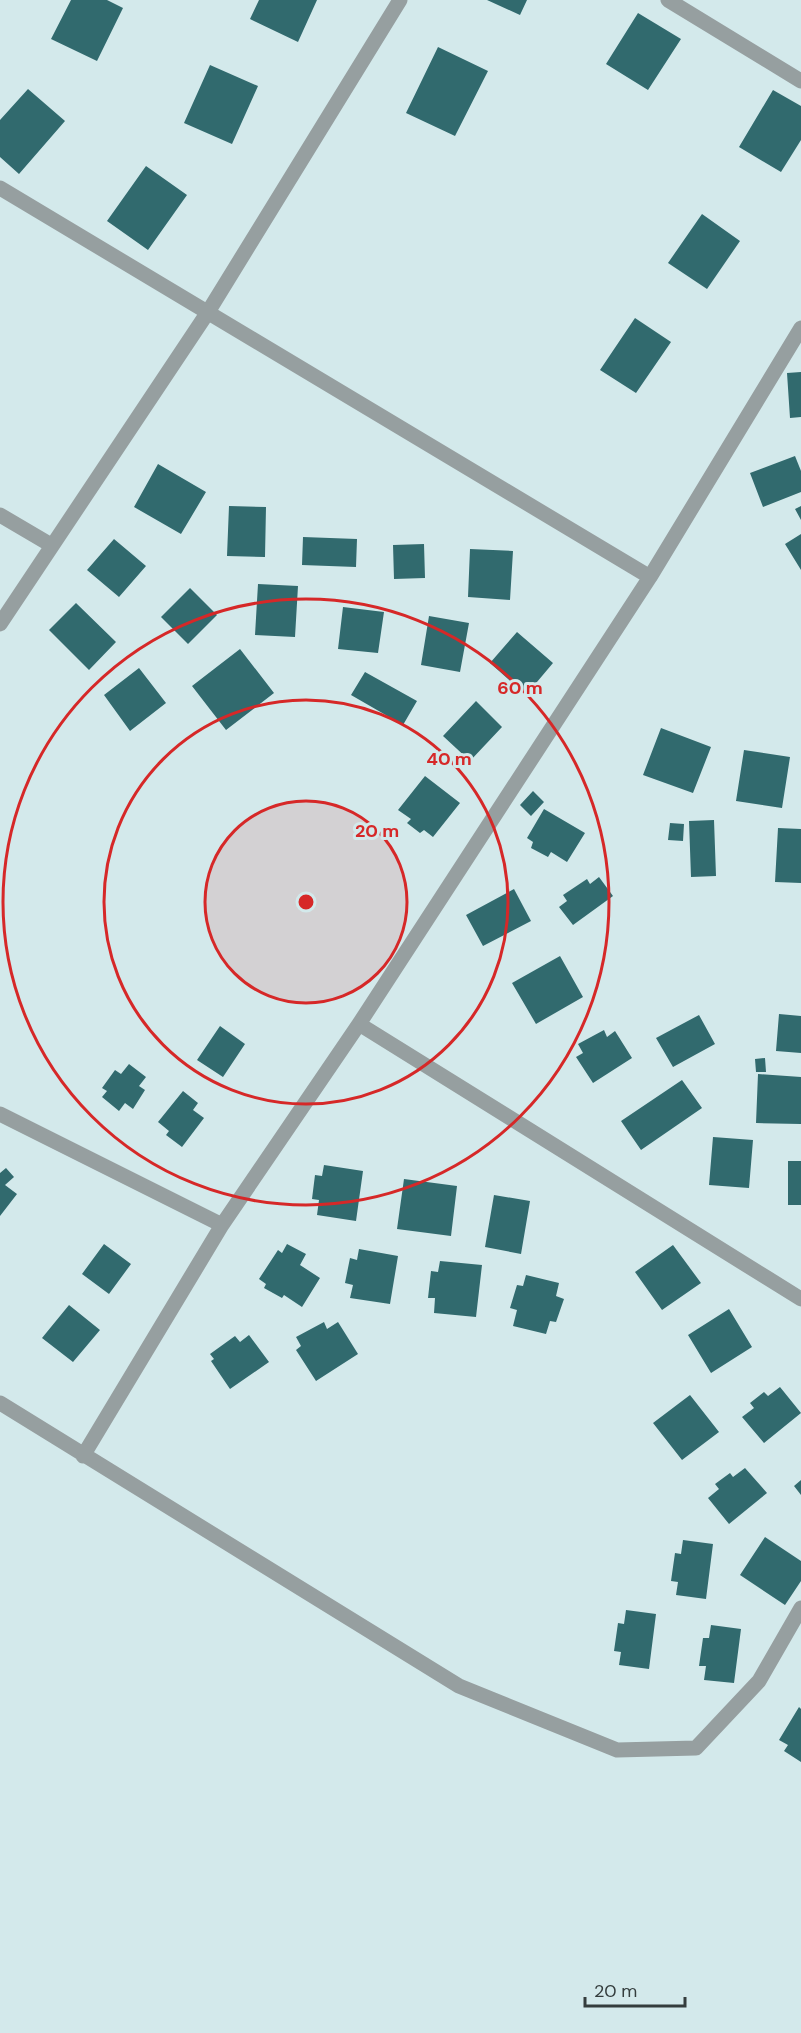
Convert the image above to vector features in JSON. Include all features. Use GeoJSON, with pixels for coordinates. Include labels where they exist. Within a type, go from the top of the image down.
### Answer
{"type":"FeatureCollection","features":[{"type":"Feature","properties":{"kind":"street"},"geometry":{"type":"LineString","coordinates":[[0,624],[208,312],[400,0]]}},
{"type":"Feature","properties":{"kind":"street"},"geometry":{"type":"LineString","coordinates":[[668,0],[801,81]]}},
{"type":"Feature","properties":{"kind":"street"},"geometry":{"type":"LineString","coordinates":[[0,188],[650,577]]}},
{"type":"Feature","properties":{"kind":"street"},"geometry":{"type":"LineString","coordinates":[[84,1456],[222,1226],[359,1024],[650,577],[801,328]]}},
{"type":"Feature","properties":{"kind":"street"},"geometry":{"type":"LineString","coordinates":[[0,515],[51,545]]}},
{"type":"Feature","properties":{"kind":"street"},"geometry":{"type":"LineString","coordinates":[[359,1024],[801,1299]]}},
{"type":"Feature","properties":{"kind":"street"},"geometry":{"type":"LineString","coordinates":[[0,1114],[222,1226]]}},
{"type":"Feature","properties":{"kind":"street"},"geometry":{"type":"LineString","coordinates":[[0,1403],[459,1686],[617,1750],[696,1748],[759,1681],[801,1608]]}},
{"type":"Feature","properties":{"kind":"building"},"geometry":{"type":"Polygon","coordinates":[[[71,0],[107,0],[123,8],[97,61],[51,39],[71,0]]]}},
{"type":"Feature","properties":{"kind":"building"},"geometry":{"type":"Polygon","coordinates":[[[259,0],[317,0],[298,42],[250,19],[259,0]]]}},
{"type":"Feature","properties":{"kind":"building"},"geometry":{"type":"Polygon","coordinates":[[[487,0],[527,0],[520,15],[487,0]]]}},
{"type":"Feature","properties":{"kind":"building"},"geometry":{"type":"Polygon","coordinates":[[[638,13],[681,39],[648,90],[606,64],[638,13]]]}},
{"type":"Feature","properties":{"kind":"building"},"geometry":{"type":"Polygon","coordinates":[[[438,47],[488,71],[455,136],[406,113],[438,47]]]}},
{"type":"Feature","properties":{"kind":"building"},"geometry":{"type":"Polygon","coordinates":[[[210,65],[258,86],[232,144],[184,123],[210,65]]]}},
{"type":"Feature","properties":{"kind":"building"},"geometry":{"type":"Polygon","coordinates":[[[28,89],[65,121],[19,174],[0,157],[0,120],[28,89]]]}},
{"type":"Feature","properties":{"kind":"building"},"geometry":{"type":"Polygon","coordinates":[[[773,90],[801,106],[801,140],[781,172],[739,147],[773,90]]]}},
{"type":"Feature","properties":{"kind":"building"},"geometry":{"type":"Polygon","coordinates":[[[146,166],[187,195],[148,250],[107,221],[146,166]]]}},
{"type":"Feature","properties":{"kind":"building"},"geometry":{"type":"Polygon","coordinates":[[[702,214],[740,241],[707,289],[668,263],[702,214]]]}},
{"type":"Feature","properties":{"kind":"building"},"geometry":{"type":"Polygon","coordinates":[[[635,318],[671,342],[636,393],[600,370],[635,318]]]}},
{"type":"Feature","properties":{"kind":"building"},"geometry":{"type":"Polygon","coordinates":[[[801,372],[801,417],[790,418],[787,373],[801,372]]]}},
{"type":"Feature","properties":{"kind":"building"},"geometry":{"type":"Polygon","coordinates":[[[795,456],[801,471],[801,492],[763,507],[750,473],[795,456]]]}},
{"type":"Feature","properties":{"kind":"building"},"geometry":{"type":"Polygon","coordinates":[[[158,464],[206,492],[181,534],[134,507],[158,464]]]}},
{"type":"Feature","properties":{"kind":"building"},"geometry":{"type":"Polygon","coordinates":[[[229,506],[266,507],[265,557],[227,556],[229,506]]]}},
{"type":"Feature","properties":{"kind":"building"},"geometry":{"type":"Polygon","coordinates":[[[801,506],[801,520],[795,509],[801,506]]]}},
{"type":"Feature","properties":{"kind":"building"},"geometry":{"type":"Polygon","coordinates":[[[801,534],[801,570],[785,544],[801,534]]]}},
{"type":"Feature","properties":{"kind":"building"},"geometry":{"type":"Polygon","coordinates":[[[303,537],[357,539],[356,567],[302,565],[303,537]]]}},
{"type":"Feature","properties":{"kind":"building"},"geometry":{"type":"Polygon","coordinates":[[[114,539],[146,566],[119,597],[87,570],[114,539]]]}},
{"type":"Feature","properties":{"kind":"building"},"geometry":{"type":"Polygon","coordinates":[[[424,544],[425,578],[394,579],[393,545],[424,544]]]}},
{"type":"Feature","properties":{"kind":"building"},"geometry":{"type":"Polygon","coordinates":[[[470,549],[513,551],[510,600],[468,597],[470,549]]]}},
{"type":"Feature","properties":{"kind":"building"},"geometry":{"type":"Polygon","coordinates":[[[258,584],[298,586],[295,637],[255,635],[258,584]]]}},
{"type":"Feature","properties":{"kind":"building"},"geometry":{"type":"Polygon","coordinates":[[[190,588],[217,615],[188,644],[161,617],[190,588]]]}},
{"type":"Feature","properties":{"kind":"building"},"geometry":{"type":"Polygon","coordinates":[[[76,603],[116,642],[89,670],[49,630],[76,603]]]}},
{"type":"Feature","properties":{"kind":"building"},"geometry":{"type":"Polygon","coordinates":[[[343,607],[384,612],[378,653],[338,649],[343,607]]]}},
{"type":"Feature","properties":{"kind":"building"},"geometry":{"type":"Polygon","coordinates":[[[429,616],[469,623],[460,672],[421,665],[429,616]]]}},
{"type":"Feature","properties":{"kind":"building"},"geometry":{"type":"Polygon","coordinates":[[[517,632],[553,663],[526,695],[490,663],[517,632]]]}},
{"type":"Feature","properties":{"kind":"building"},"geometry":{"type":"Polygon","coordinates":[[[240,649],[274,693],[226,730],[192,686],[240,649]]]}},
{"type":"Feature","properties":{"kind":"building"},"geometry":{"type":"Polygon","coordinates":[[[139,668],[166,703],[130,731],[104,695],[139,668]]]}},
{"type":"Feature","properties":{"kind":"building"},"geometry":{"type":"Polygon","coordinates":[[[365,672],[417,701],[403,725],[351,695],[365,672]]]}},
{"type":"Feature","properties":{"kind":"building"},"geometry":{"type":"Polygon","coordinates":[[[476,701],[502,727],[470,761],[443,736],[476,701]]]}},
{"type":"Feature","properties":{"kind":"building"},"geometry":{"type":"Polygon","coordinates":[[[661,728],[711,747],[693,793],[643,775],[661,728]]]}},
{"type":"Feature","properties":{"kind":"building"},"geometry":{"type":"Polygon","coordinates":[[[744,750],[790,757],[782,808],[736,801],[744,750]]]}},
{"type":"Feature","properties":{"kind":"building"},"geometry":{"type":"Polygon","coordinates":[[[425,776],[460,803],[433,837],[424,830],[420,833],[407,823],[411,819],[398,810],[425,776]]]}},
{"type":"Feature","properties":{"kind":"building"},"geometry":{"type":"Polygon","coordinates":[[[533,791],[544,802],[531,816],[520,805],[533,791]]]}},
{"type":"Feature","properties":{"kind":"building"},"geometry":{"type":"Polygon","coordinates":[[[544,809],[585,833],[567,862],[551,852],[548,857],[531,848],[533,842],[527,838],[544,809]]]}},
{"type":"Feature","properties":{"kind":"building"},"geometry":{"type":"Polygon","coordinates":[[[714,820],[716,876],[691,877],[689,821],[714,820]]]}},
{"type":"Feature","properties":{"kind":"building"},"geometry":{"type":"Polygon","coordinates":[[[670,823],[684,824],[683,841],[668,840],[670,823]]]}},
{"type":"Feature","properties":{"kind":"building"},"geometry":{"type":"Polygon","coordinates":[[[778,828],[801,829],[801,883],[775,882],[778,828]]]}},
{"type":"Feature","properties":{"kind":"building"},"geometry":{"type":"Polygon","coordinates":[[[599,877],[613,896],[573,925],[559,907],[567,901],[563,895],[587,879],[590,884],[599,877]]]}},
{"type":"Feature","properties":{"kind":"building"},"geometry":{"type":"Polygon","coordinates":[[[514,889],[531,921],[483,946],[466,915],[514,889]]]}},
{"type":"Feature","properties":{"kind":"building"},"geometry":{"type":"Polygon","coordinates":[[[560,956],[583,997],[536,1024],[512,983],[560,956]]]}},
{"type":"Feature","properties":{"kind":"building"},"geometry":{"type":"Polygon","coordinates":[[[779,1014],[801,1016],[801,1053],[776,1051],[779,1014]]]}},
{"type":"Feature","properties":{"kind":"building"},"geometry":{"type":"Polygon","coordinates":[[[699,1015],[715,1044],[673,1067],[656,1038],[699,1015]]]}},
{"type":"Feature","properties":{"kind":"building"},"geometry":{"type":"Polygon","coordinates":[[[220,1026],[245,1044],[223,1077],[197,1060],[220,1026]]]}},
{"type":"Feature","properties":{"kind":"building"},"geometry":{"type":"Polygon","coordinates":[[[604,1030],[607,1037],[615,1031],[632,1058],[593,1083],[576,1057],[583,1053],[578,1044],[604,1030]]]}},
{"type":"Feature","properties":{"kind":"building"},"geometry":{"type":"Polygon","coordinates":[[[765,1058],[766,1072],[756,1072],[755,1059],[765,1058]]]}},
{"type":"Feature","properties":{"kind":"building"},"geometry":{"type":"Polygon","coordinates":[[[129,1064],[146,1077],[139,1086],[145,1090],[133,1109],[125,1103],[119,1111],[102,1097],[107,1091],[102,1088],[115,1070],[121,1074],[129,1064]]]}},
{"type":"Feature","properties":{"kind":"building"},"geometry":{"type":"Polygon","coordinates":[[[758,1074],[801,1077],[801,1124],[756,1123],[758,1074]]]}},
{"type":"Feature","properties":{"kind":"building"},"geometry":{"type":"Polygon","coordinates":[[[682,1080],[702,1108],[641,1150],[621,1121],[682,1080]]]}},
{"type":"Feature","properties":{"kind":"building"},"geometry":{"type":"Polygon","coordinates":[[[183,1091],[198,1103],[193,1110],[204,1118],[182,1147],[166,1135],[169,1131],[158,1122],[183,1091]]]}},
{"type":"Feature","properties":{"kind":"building"},"geometry":{"type":"Polygon","coordinates":[[[713,1137],[753,1140],[749,1188],[709,1185],[713,1137]]]}},
{"type":"Feature","properties":{"kind":"building"},"geometry":{"type":"Polygon","coordinates":[[[788,1161],[801,1161],[801,1205],[788,1205],[788,1161]]]}},
{"type":"Feature","properties":{"kind":"building"},"geometry":{"type":"Polygon","coordinates":[[[324,1165],[363,1171],[356,1221],[317,1215],[319,1200],[312,1199],[315,1175],[322,1176],[324,1165]]]}},
{"type":"Feature","properties":{"kind":"building"},"geometry":{"type":"Polygon","coordinates":[[[6,1168],[14,1177],[5,1185],[17,1194],[0,1216],[0,1173],[6,1168]]]}},
{"type":"Feature","properties":{"kind":"building"},"geometry":{"type":"Polygon","coordinates":[[[404,1179],[457,1186],[451,1236],[397,1229],[404,1179]]]}},
{"type":"Feature","properties":{"kind":"building"},"geometry":{"type":"Polygon","coordinates":[[[494,1195],[530,1201],[521,1254],[485,1247],[494,1195]]]}},
{"type":"Feature","properties":{"kind":"building"},"geometry":{"type":"Polygon","coordinates":[[[104,1244],[131,1264],[109,1294],[82,1274],[104,1244]]]}},
{"type":"Feature","properties":{"kind":"building"},"geometry":{"type":"Polygon","coordinates":[[[287,1244],[306,1254],[300,1265],[320,1278],[302,1307],[284,1295],[282,1298],[264,1288],[266,1284],[259,1279],[278,1250],[282,1253],[287,1244]]]}},
{"type":"Feature","properties":{"kind":"building"},"geometry":{"type":"Polygon","coordinates":[[[673,1245],[701,1283],[662,1310],[635,1272],[673,1245]]]}},
{"type":"Feature","properties":{"kind":"building"},"geometry":{"type":"Polygon","coordinates":[[[359,1249],[398,1256],[390,1304],[350,1298],[353,1285],[345,1283],[350,1258],[357,1260],[359,1249]]]}},
{"type":"Feature","properties":{"kind":"building"},"geometry":{"type":"Polygon","coordinates":[[[440,1261],[482,1265],[476,1317],[434,1313],[435,1298],[428,1298],[431,1271],[438,1272],[440,1261]]]}},
{"type":"Feature","properties":{"kind":"building"},"geometry":{"type":"Polygon","coordinates":[[[526,1275],[559,1283],[556,1296],[564,1299],[556,1322],[550,1321],[546,1334],[513,1326],[517,1310],[510,1308],[517,1285],[523,1286],[526,1275]]]}},
{"type":"Feature","properties":{"kind":"building"},"geometry":{"type":"Polygon","coordinates":[[[69,1305],[100,1330],[73,1362],[42,1338],[69,1305]]]}},
{"type":"Feature","properties":{"kind":"building"},"geometry":{"type":"Polygon","coordinates":[[[729,1309],[752,1347],[711,1373],[688,1335],[729,1309]]]}},
{"type":"Feature","properties":{"kind":"building"},"geometry":{"type":"Polygon","coordinates":[[[324,1322],[327,1329],[338,1322],[358,1354],[316,1381],[296,1350],[301,1346],[296,1337],[324,1322]]]}},
{"type":"Feature","properties":{"kind":"building"},"geometry":{"type":"Polygon","coordinates":[[[249,1335],[269,1362],[230,1389],[211,1361],[214,1359],[210,1354],[235,1336],[240,1342],[249,1335]]]}},
{"type":"Feature","properties":{"kind":"building"},"geometry":{"type":"Polygon","coordinates":[[[780,1387],[801,1413],[764,1443],[742,1417],[754,1408],[750,1403],[764,1392],[768,1396],[780,1387]]]}},
{"type":"Feature","properties":{"kind":"building"},"geometry":{"type":"Polygon","coordinates":[[[690,1395],[719,1432],[682,1460],[653,1423],[690,1395]]]}},
{"type":"Feature","properties":{"kind":"building"},"geometry":{"type":"Polygon","coordinates":[[[745,1468],[767,1493],[729,1524],[708,1498],[719,1489],[715,1484],[730,1473],[733,1477],[745,1468]]]}},
{"type":"Feature","properties":{"kind":"building"},"geometry":{"type":"Polygon","coordinates":[[[801,1480],[801,1495],[794,1486],[801,1480]]]}},
{"type":"Feature","properties":{"kind":"building"},"geometry":{"type":"Polygon","coordinates":[[[765,1537],[801,1561],[801,1581],[785,1605],[740,1575],[765,1537]]]}},
{"type":"Feature","properties":{"kind":"building"},"geometry":{"type":"Polygon","coordinates":[[[683,1540],[713,1544],[706,1599],[676,1595],[678,1582],[671,1581],[675,1553],[681,1554],[683,1540]]]}},
{"type":"Feature","properties":{"kind":"building"},"geometry":{"type":"Polygon","coordinates":[[[626,1610],[656,1614],[649,1669],[619,1665],[621,1652],[614,1651],[618,1623],[624,1624],[626,1610]]]}},
{"type":"Feature","properties":{"kind":"building"},"geometry":{"type":"Polygon","coordinates":[[[711,1625],[741,1629],[734,1683],[704,1680],[706,1666],[699,1666],[703,1638],[709,1638],[711,1625]]]}},
{"type":"Feature","properties":{"kind":"building"},"geometry":{"type":"Polygon","coordinates":[[[799,1707],[801,1709],[801,1762],[784,1751],[788,1745],[779,1740],[799,1707]]]}}]}
